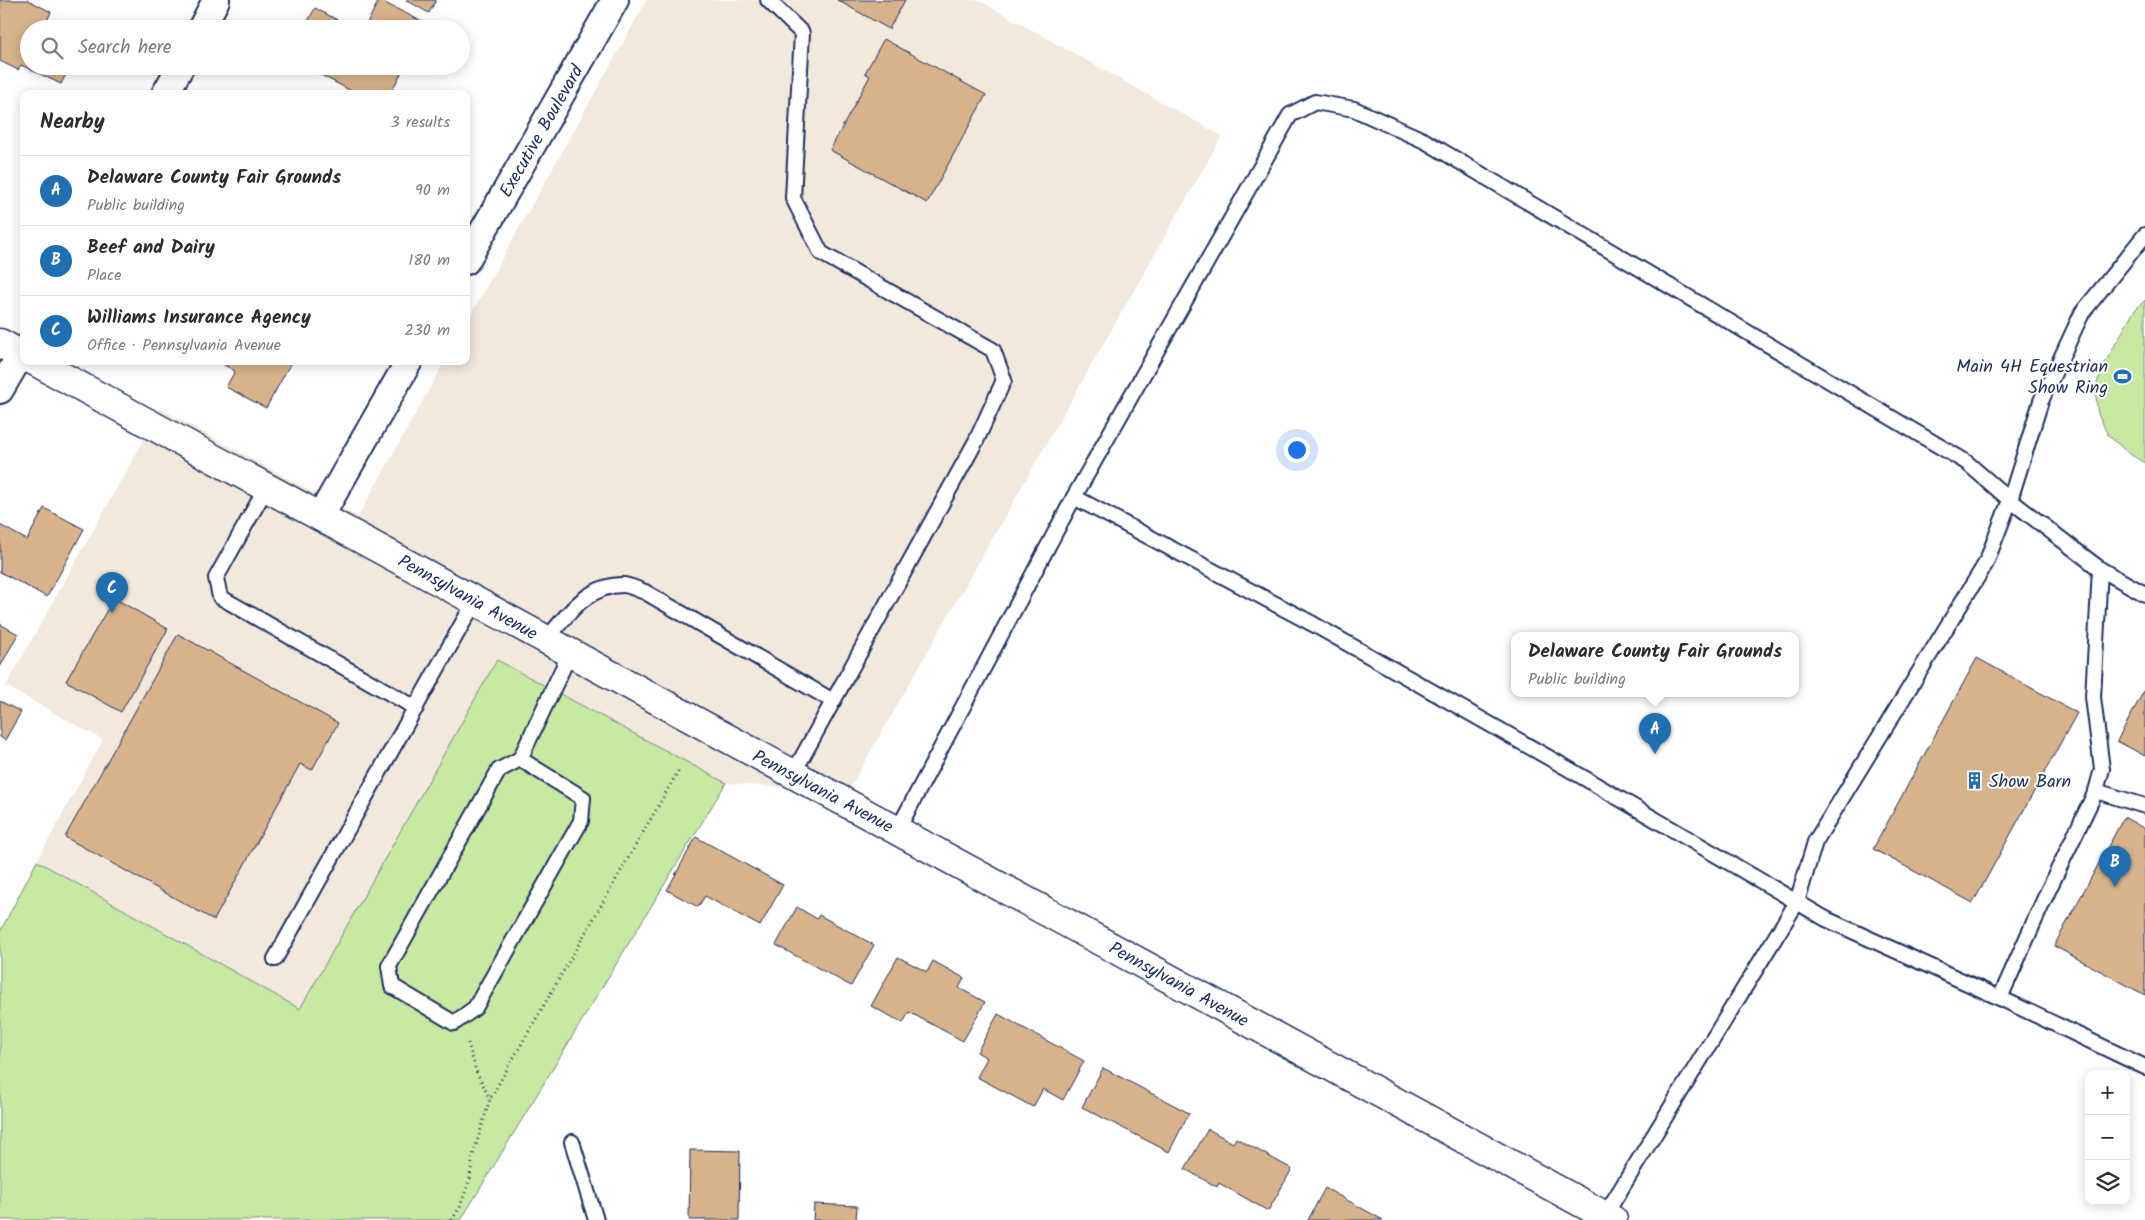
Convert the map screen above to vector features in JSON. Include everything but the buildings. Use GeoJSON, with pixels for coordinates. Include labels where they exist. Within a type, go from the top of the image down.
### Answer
{"type":"FeatureCollection","features":[{"type":"Feature","properties":{"kind":"street"},"geometry":{"type":"LineString","coordinates":[[206,20],[216,0]]}},
{"type":"Feature","properties":{"kind":"street","name":"Executive Boulevard"},"geometry":{"type":"LineString","coordinates":[[470,254],[615,0]]}},
{"type":"Feature","properties":{"kind":"street"},"geometry":{"type":"LineString","coordinates":[[167,90],[175,75]]}},
{"type":"Feature","properties":{"kind":"street"},"geometry":{"type":"LineString","coordinates":[[0,390],[20,353]]}},
{"type":"Feature","properties":{"kind":"street","name":"Pennsylvania Avenue"},"geometry":{"type":"LineString","coordinates":[[42,365],[1609,1218]]}},
{"type":"Feature","properties":{"kind":"street"},"geometry":{"type":"LineString","coordinates":[[320,517],[407,365]]}},
{"type":"Feature","properties":{"kind":"lane"},"geometry":{"type":"LineString","coordinates":[[768,0],[802,33],[793,198],[821,253],[993,350],[1004,380],[976,442],[793,774]]}},
{"type":"Feature","properties":{"kind":"lane"},"geometry":{"type":"LineString","coordinates":[[898,831],[1074,497],[1290,115],[1315,102],[1354,109],[1425,141],[1966,462],[2010,500],[2100,569],[2145,594]]}},
{"type":"Feature","properties":{"kind":"lane"},"geometry":{"type":"LineString","coordinates":[[1609,1218],[1797,902],[1815,842],[1986,563],[2010,500],[2042,401],[2082,312],[2145,235]]}},
{"type":"Feature","properties":{"kind":"lane"},"geometry":{"type":"LineString","coordinates":[[266,488],[216,578],[220,597],[416,708]]}},
{"type":"Feature","properties":{"kind":"lane"},"geometry":{"type":"LineString","coordinates":[[1074,497],[1322,628],[1567,768],[1826,920],[2000,998],[2145,1068]]}},
{"type":"Feature","properties":{"kind":"lane"},"geometry":{"type":"LineString","coordinates":[[2000,998],[2047,893],[2096,791],[2102,769],[2093,697],[2100,569]]}},
{"type":"Feature","properties":{"kind":"lane"},"geometry":{"type":"LineString","coordinates":[[546,640],[579,601],[598,589],[624,585],[645,592],[833,702]]}},
{"type":"Feature","properties":{"kind":"lane"},"geometry":{"type":"LineString","coordinates":[[275,959],[475,601]]}},
{"type":"Feature","properties":{"kind":"lane"},"geometry":{"type":"LineString","coordinates":[[520,759],[584,798],[581,821],[475,1008],[454,1023],[392,986],[389,966],[499,770],[520,759],[570,653]]}},
{"type":"Feature","properties":{"kind":"lane"},"geometry":{"type":"LineString","coordinates":[[2096,791],[2145,806]]}},
{"type":"Feature","properties":{"kind":"lane"},"geometry":{"type":"LineString","coordinates":[[572,1142],[596,1220]]}},
{"type":"Feature","properties":{"kind":"path"},"geometry":{"type":"LineString","coordinates":[[452,1220],[460,1207],[470,1178],[473,1155],[490,1099],[680,768]]}},
{"type":"Feature","properties":{"kind":"path"},"geometry":{"type":"LineString","coordinates":[[460,1018],[476,1071],[490,1099]]}},
{"type":"Feature","properties":{"kind":"shaded area"},"geometry":{"type":"Polygon","coordinates":[[[647,0],[978,0],[1222,136],[847,793],[726,783],[497,660],[300,1010],[37,861],[103,740],[6,686],[161,409],[358,517],[443,365],[470,365],[470,316],[647,0]]]}},
{"type":"Feature","properties":{"kind":"green space","name":"Main 4H Equestrian Show Ring"},"geometry":{"type":"Polygon","coordinates":[[[2145,300],[2145,463],[2128,453],[2108,435],[2098,414],[2095,388],[2104,365],[2134,311],[2145,300]]]}},
{"type":"Feature","properties":{"kind":"green space"},"geometry":{"type":"Polygon","coordinates":[[[497,660],[726,783],[461,1220],[0,1220],[0,932],[37,861],[300,1009],[497,660]]]}},
{"type":"Feature","properties":{"kind":"place","name":"Main 4H Equestrian Show Ring"},"geometry":{"type":"Point","coordinates":[2122,376]}},
{"type":"Feature","properties":{"kind":"place","name":"Williams Insurance Agency"},"geometry":{"type":"Point","coordinates":[112,613]}},
{"type":"Feature","properties":{"kind":"place","name":"Delaware County Fair Grounds"},"geometry":{"type":"Point","coordinates":[1655,754]}},
{"type":"Feature","properties":{"kind":"place","name":"Show Barn"},"geometry":{"type":"Point","coordinates":[1975,781]}},
{"type":"Feature","properties":{"kind":"place","name":"Beef and Dairy"},"geometry":{"type":"Point","coordinates":[2115,887]}}]}
